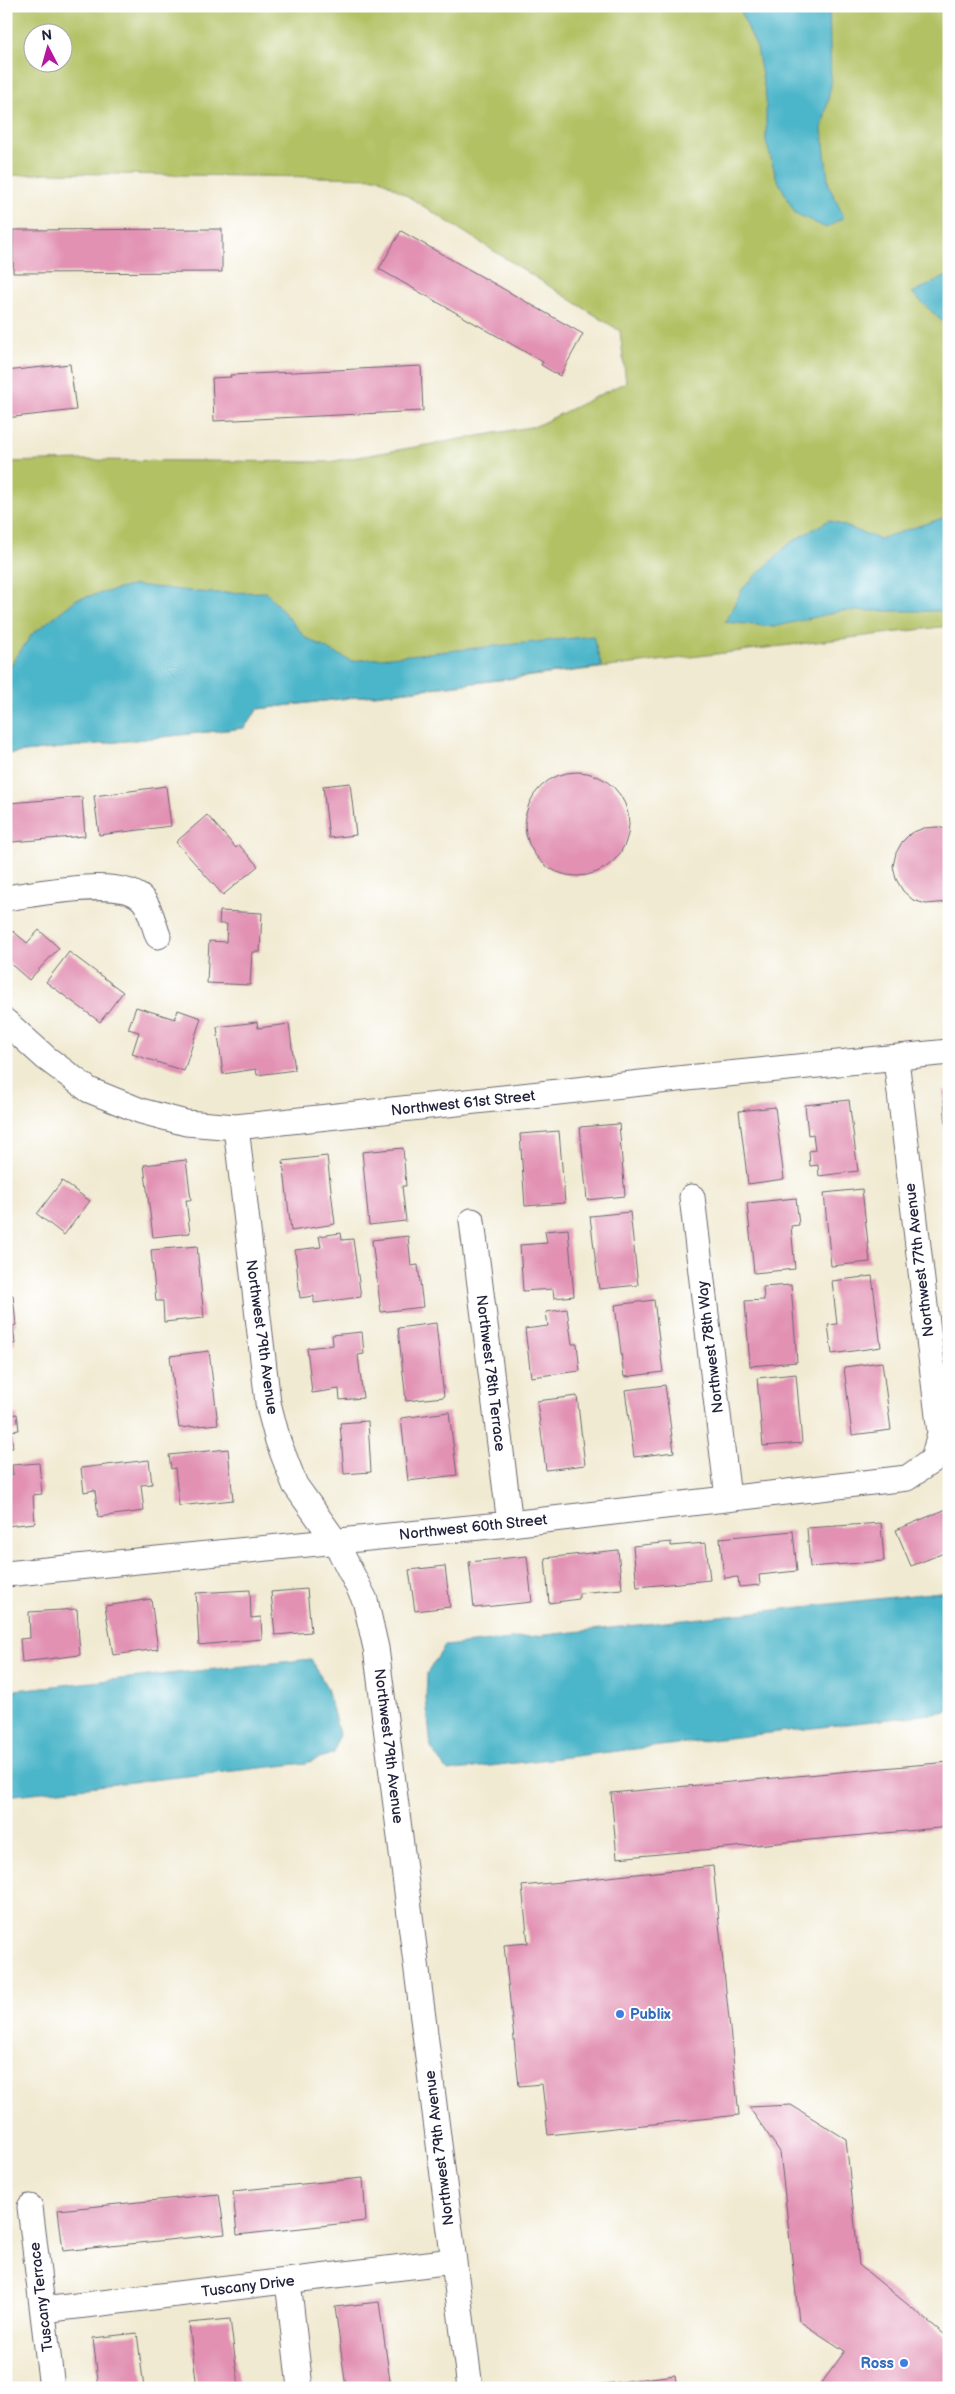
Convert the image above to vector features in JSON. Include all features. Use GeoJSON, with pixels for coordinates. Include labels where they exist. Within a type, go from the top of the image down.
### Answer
{"type":"FeatureCollection","features":[{"type":"Feature","properties":{"kind":"street"},"geometry":{"type":"LineString","coordinates":[[6,898],[105,886],[130,890],[144,901],[158,936]]}},
{"type":"Feature","properties":{"kind":"street","name":"Northwest 61st Street"},"geometry":{"type":"LineString","coordinates":[[6,1022],[46,1058],[89,1090],[141,1111],[186,1123],[236,1127],[949,1052]]}},
{"type":"Feature","properties":{"kind":"street","name":"Northwest 77th Avenue"},"geometry":{"type":"LineString","coordinates":[[896,1059],[940,1433],[933,1460]]}},
{"type":"Feature","properties":{"kind":"street","name":"Northwest 79th Avenue"},"geometry":{"type":"LineString","coordinates":[[236,1127],[268,1403],[278,1441],[295,1485],[335,1541],[364,1600],[376,1648],[470,2388]]}},
{"type":"Feature","properties":{"kind":"street","name":"Northwest 78th Way"},"geometry":{"type":"LineString","coordinates":[[692,1196],[728,1498]]}},
{"type":"Feature","properties":{"kind":"street","name":"Northwest 78th Terrace"},"geometry":{"type":"LineString","coordinates":[[472,1221],[510,1524]]}},
{"type":"Feature","properties":{"kind":"street","name":"Northwest 60th Street"},"geometry":{"type":"LineString","coordinates":[[6,1574],[510,1524],[907,1478],[933,1460]]}},
{"type":"Feature","properties":{"kind":"street","name":"Tuscany Terrace"},"geometry":{"type":"LineString","coordinates":[[30,2207],[52,2388]]}},
{"type":"Feature","properties":{"kind":"street","name":"Tuscany Drive"},"geometry":{"type":"LineString","coordinates":[[43,2310],[453,2261]]}},
{"type":"Feature","properties":{"kind":"street"},"geometry":{"type":"LineString","coordinates":[[288,2281],[300,2388]]}},
{"type":"Feature","properties":{"kind":"green space"},"geometry":{"type":"Polygon","coordinates":[[[6,6],[949,6],[949,626],[258,709],[244,728],[6,754],[6,462],[81,460],[329,462],[536,426],[626,382],[620,331],[379,178],[47,173],[6,176],[6,6]]]}},
{"type":"Feature","properties":{"kind":"water"},"geometry":{"type":"Polygon","coordinates":[[[738,6],[829,6],[831,85],[822,129],[829,186],[844,217],[826,228],[795,213],[776,177],[766,141],[766,98],[757,48],[738,6]]]}},
{"type":"Feature","properties":{"kind":"water"},"geometry":{"type":"Polygon","coordinates":[[[949,275],[949,328],[912,293],[949,275]]]}},
{"type":"Feature","properties":{"kind":"water"},"geometry":{"type":"Polygon","coordinates":[[[949,516],[949,611],[841,611],[774,627],[725,622],[743,588],[790,543],[829,520],[879,539],[949,516]]]}},
{"type":"Feature","properties":{"kind":"water"},"geometry":{"type":"Polygon","coordinates":[[[135,585],[209,593],[266,592],[306,638],[351,661],[593,636],[602,667],[258,709],[244,728],[6,754],[6,672],[32,634],[77,599],[135,585]]]}},
{"type":"Feature","properties":{"kind":"water"},"geometry":{"type":"Polygon","coordinates":[[[949,1591],[949,1712],[448,1771],[431,1748],[426,1698],[427,1673],[445,1646],[949,1591]]]}},
{"type":"Feature","properties":{"kind":"water"},"geometry":{"type":"Polygon","coordinates":[[[311,1659],[327,1688],[339,1734],[334,1753],[306,1763],[6,1796],[6,1691],[311,1659]]]}},
{"type":"Feature","properties":{"kind":"building"},"geometry":{"type":"Polygon","coordinates":[[[222,229],[222,272],[13,273],[13,230],[222,229]]]}},
{"type":"Feature","properties":{"kind":"building"},"geometry":{"type":"Polygon","coordinates":[[[401,231],[583,334],[560,376],[541,365],[543,362],[379,269],[401,231]]]}},
{"type":"Feature","properties":{"kind":"building"},"geometry":{"type":"Polygon","coordinates":[[[70,364],[76,410],[6,418],[6,371],[70,364]]]}},
{"type":"Feature","properties":{"kind":"building"},"geometry":{"type":"Polygon","coordinates":[[[421,366],[423,411],[214,421],[212,378],[231,377],[230,375],[421,366]]]}},
{"type":"Feature","properties":{"kind":"building"},"geometry":{"type":"Polygon","coordinates":[[[577,772],[597,776],[606,780],[614,787],[621,795],[625,804],[629,824],[625,844],[621,853],[614,861],[606,868],[597,872],[577,876],[557,872],[548,868],[540,861],[533,853],[529,844],[525,824],[529,804],[533,795],[540,787],[548,780],[557,776],[577,772]]]}},
{"type":"Feature","properties":{"kind":"building"},"geometry":{"type":"Polygon","coordinates":[[[350,783],[356,835],[329,838],[323,786],[350,783]]]}},
{"type":"Feature","properties":{"kind":"building"},"geometry":{"type":"Polygon","coordinates":[[[166,786],[171,826],[99,835],[94,796],[166,786]]]}},
{"type":"Feature","properties":{"kind":"building"},"geometry":{"type":"Polygon","coordinates":[[[82,797],[85,836],[12,842],[9,803],[82,797]]]}},
{"type":"Feature","properties":{"kind":"building"},"geometry":{"type":"Polygon","coordinates":[[[207,815],[236,848],[239,845],[258,866],[223,895],[176,842],[207,815]]]}},
{"type":"Feature","properties":{"kind":"building"},"geometry":{"type":"Polygon","coordinates":[[[938,827],[949,830],[949,902],[926,904],[913,900],[903,891],[896,879],[893,866],[896,853],[902,842],[911,833],[924,828],[938,827]]]}},
{"type":"Feature","properties":{"kind":"building"},"geometry":{"type":"Polygon","coordinates":[[[220,911],[262,913],[260,952],[252,952],[250,985],[207,983],[209,941],[226,942],[227,924],[219,924],[220,911]]]}},
{"type":"Feature","properties":{"kind":"building"},"geometry":{"type":"Polygon","coordinates":[[[39,930],[59,948],[29,980],[6,960],[6,938],[13,931],[27,943],[39,930]]]}},
{"type":"Feature","properties":{"kind":"building"},"geometry":{"type":"Polygon","coordinates":[[[69,952],[123,992],[100,1022],[46,982],[69,952]]]}},
{"type":"Feature","properties":{"kind":"building"},"geometry":{"type":"Polygon","coordinates":[[[136,1007],[175,1019],[178,1010],[201,1018],[184,1071],[132,1054],[139,1032],[128,1029],[136,1007]]]}},
{"type":"Feature","properties":{"kind":"building"},"geometry":{"type":"Polygon","coordinates":[[[257,1022],[258,1028],[289,1024],[295,1070],[257,1075],[256,1069],[223,1074],[217,1027],[257,1022]]]}},
{"type":"Feature","properties":{"kind":"building"},"geometry":{"type":"Polygon","coordinates":[[[943,1090],[949,1090],[949,1137],[947,1137],[943,1090]]]}},
{"type":"Feature","properties":{"kind":"building"},"geometry":{"type":"Polygon","coordinates":[[[849,1100],[858,1171],[819,1176],[818,1165],[810,1166],[809,1151],[815,1150],[813,1134],[808,1135],[805,1105],[849,1100]]]}},
{"type":"Feature","properties":{"kind":"building"},"geometry":{"type":"Polygon","coordinates":[[[775,1107],[784,1179],[748,1184],[739,1111],[775,1107]]]}},
{"type":"Feature","properties":{"kind":"building"},"geometry":{"type":"Polygon","coordinates":[[[619,1124],[625,1196],[587,1200],[580,1127],[619,1124]]]}},
{"type":"Feature","properties":{"kind":"building"},"geometry":{"type":"Polygon","coordinates":[[[559,1131],[565,1203],[525,1206],[520,1134],[559,1131]]]}},
{"type":"Feature","properties":{"kind":"building"},"geometry":{"type":"Polygon","coordinates":[[[403,1148],[406,1186],[402,1186],[406,1221],[369,1225],[362,1152],[403,1148]]]}},
{"type":"Feature","properties":{"kind":"building"},"geometry":{"type":"Polygon","coordinates":[[[327,1156],[335,1224],[291,1231],[283,1161],[327,1156]]]}},
{"type":"Feature","properties":{"kind":"building"},"geometry":{"type":"Polygon","coordinates":[[[186,1160],[191,1200],[186,1200],[190,1233],[153,1237],[144,1165],[186,1160]]]}},
{"type":"Feature","properties":{"kind":"building"},"geometry":{"type":"Polygon","coordinates":[[[62,1181],[90,1201],[64,1235],[37,1214],[62,1181]]]}},
{"type":"Feature","properties":{"kind":"building"},"geometry":{"type":"Polygon","coordinates":[[[862,1189],[870,1262],[831,1266],[824,1193],[862,1189]]]}},
{"type":"Feature","properties":{"kind":"building"},"geometry":{"type":"Polygon","coordinates":[[[796,1198],[799,1225],[791,1226],[795,1269],[754,1273],[747,1203],[796,1198]]]}},
{"type":"Feature","properties":{"kind":"building"},"geometry":{"type":"Polygon","coordinates":[[[630,1212],[638,1285],[599,1289],[590,1216],[630,1212]]]}},
{"type":"Feature","properties":{"kind":"building"},"geometry":{"type":"Polygon","coordinates":[[[568,1229],[574,1296],[554,1298],[553,1289],[523,1291],[520,1245],[547,1243],[545,1231],[568,1229]]]}},
{"type":"Feature","properties":{"kind":"building"},"geometry":{"type":"Polygon","coordinates":[[[341,1233],[342,1240],[353,1239],[361,1297],[314,1303],[314,1296],[300,1298],[295,1250],[321,1247],[319,1236],[341,1233]]]}},
{"type":"Feature","properties":{"kind":"building"},"geometry":{"type":"Polygon","coordinates":[[[408,1236],[411,1266],[418,1265],[423,1307],[381,1312],[372,1240],[408,1236]]]}},
{"type":"Feature","properties":{"kind":"building"},"geometry":{"type":"Polygon","coordinates":[[[197,1246],[204,1318],[164,1322],[163,1301],[156,1301],[151,1250],[197,1246]]]}},
{"type":"Feature","properties":{"kind":"building"},"geometry":{"type":"Polygon","coordinates":[[[872,1276],[881,1347],[832,1354],[828,1325],[837,1324],[832,1281],[872,1276]]]}},
{"type":"Feature","properties":{"kind":"building"},"geometry":{"type":"Polygon","coordinates":[[[791,1285],[797,1362],[750,1366],[745,1301],[764,1300],[763,1287],[791,1285]]]}},
{"type":"Feature","properties":{"kind":"building"},"geometry":{"type":"Polygon","coordinates":[[[6,1295],[13,1295],[16,1325],[13,1326],[15,1344],[8,1344],[10,1357],[6,1357],[6,1295]]]}},
{"type":"Feature","properties":{"kind":"building"},"geometry":{"type":"Polygon","coordinates":[[[654,1300],[663,1372],[624,1377],[615,1305],[654,1300]]]}},
{"type":"Feature","properties":{"kind":"building"},"geometry":{"type":"Polygon","coordinates":[[[567,1309],[572,1344],[577,1344],[580,1371],[531,1377],[525,1329],[548,1326],[546,1312],[567,1309]]]}},
{"type":"Feature","properties":{"kind":"building"},"geometry":{"type":"Polygon","coordinates":[[[436,1323],[444,1397],[406,1401],[398,1328],[436,1323]]]}},
{"type":"Feature","properties":{"kind":"building"},"geometry":{"type":"Polygon","coordinates":[[[362,1332],[364,1354],[358,1355],[363,1398],[340,1400],[339,1389],[312,1393],[307,1348],[333,1345],[332,1335],[362,1332]]]}},
{"type":"Feature","properties":{"kind":"building"},"geometry":{"type":"Polygon","coordinates":[[[209,1351],[218,1424],[179,1428],[170,1356],[209,1351]]]}},
{"type":"Feature","properties":{"kind":"building"},"geometry":{"type":"Polygon","coordinates":[[[882,1362],[891,1430],[852,1435],[844,1367],[882,1362]]]}},
{"type":"Feature","properties":{"kind":"building"},"geometry":{"type":"Polygon","coordinates":[[[796,1374],[802,1443],[763,1446],[757,1378],[796,1374]]]}},
{"type":"Feature","properties":{"kind":"building"},"geometry":{"type":"Polygon","coordinates":[[[665,1385],[674,1452],[634,1457],[625,1390],[665,1385]]]}},
{"type":"Feature","properties":{"kind":"building"},"geometry":{"type":"Polygon","coordinates":[[[6,1391],[10,1415],[17,1414],[19,1430],[11,1431],[13,1448],[6,1449],[6,1391]]]}},
{"type":"Feature","properties":{"kind":"building"},"geometry":{"type":"Polygon","coordinates":[[[577,1396],[585,1465],[546,1470],[537,1401],[577,1396]]]}},
{"type":"Feature","properties":{"kind":"building"},"geometry":{"type":"Polygon","coordinates":[[[449,1412],[457,1475],[408,1481],[401,1418],[449,1412]]]}},
{"type":"Feature","properties":{"kind":"building"},"geometry":{"type":"Polygon","coordinates":[[[368,1421],[371,1472],[344,1474],[340,1423],[368,1421]]]}},
{"type":"Feature","properties":{"kind":"building"},"geometry":{"type":"Polygon","coordinates":[[[228,1449],[233,1500],[179,1506],[175,1468],[171,1469],[169,1455],[228,1449]]]}},
{"type":"Feature","properties":{"kind":"building"},"geometry":{"type":"Polygon","coordinates":[[[149,1460],[152,1484],[141,1485],[144,1511],[98,1517],[95,1490],[84,1492],[81,1468],[149,1460]]]}},
{"type":"Feature","properties":{"kind":"building"},"geometry":{"type":"Polygon","coordinates":[[[39,1463],[42,1494],[33,1495],[35,1523],[6,1526],[6,1476],[13,1475],[12,1465],[39,1463]]]}},
{"type":"Feature","properties":{"kind":"building"},"geometry":{"type":"Polygon","coordinates":[[[949,1508],[949,1551],[911,1566],[896,1530],[949,1508]]]}},
{"type":"Feature","properties":{"kind":"building"},"geometry":{"type":"Polygon","coordinates":[[[881,1523],[884,1561],[810,1567],[807,1528],[881,1523]]]}},
{"type":"Feature","properties":{"kind":"building"},"geometry":{"type":"Polygon","coordinates":[[[793,1531],[797,1571],[759,1575],[760,1585],[739,1587],[738,1577],[724,1578],[720,1538],[793,1531]]]}},
{"type":"Feature","properties":{"kind":"building"},"geometry":{"type":"Polygon","coordinates":[[[671,1542],[671,1546],[706,1543],[710,1580],[637,1587],[633,1546],[671,1542]]]}},
{"type":"Feature","properties":{"kind":"building"},"geometry":{"type":"Polygon","coordinates":[[[618,1550],[622,1589],[579,1593],[579,1599],[549,1603],[545,1558],[618,1550]]]}},
{"type":"Feature","properties":{"kind":"building"},"geometry":{"type":"Polygon","coordinates":[[[527,1556],[532,1602],[474,1608],[469,1562],[527,1556]]]}},
{"type":"Feature","properties":{"kind":"building"},"geometry":{"type":"Polygon","coordinates":[[[445,1566],[450,1607],[415,1611],[409,1570],[445,1566]]]}},
{"type":"Feature","properties":{"kind":"building"},"geometry":{"type":"Polygon","coordinates":[[[307,1589],[311,1632],[275,1635],[271,1592],[307,1589]]]}},
{"type":"Feature","properties":{"kind":"building"},"geometry":{"type":"Polygon","coordinates":[[[250,1590],[251,1618],[261,1617],[262,1639],[199,1645],[196,1593],[250,1590]]]}},
{"type":"Feature","properties":{"kind":"building"},"geometry":{"type":"Polygon","coordinates":[[[151,1599],[158,1649],[113,1655],[105,1606],[151,1599]]]}},
{"type":"Feature","properties":{"kind":"building"},"geometry":{"type":"Polygon","coordinates":[[[77,1609],[80,1655],[22,1662],[20,1639],[30,1638],[29,1612],[77,1609]]]}},
{"type":"Feature","properties":{"kind":"building"},"geometry":{"type":"Polygon","coordinates":[[[949,1762],[949,1827],[617,1858],[611,1793],[949,1762]]]}},
{"type":"Feature","properties":{"kind":"building","name":"Publix"},"geometry":{"type":"Polygon","coordinates":[[[713,1866],[739,2115],[548,2135],[542,2084],[519,2086],[504,1945],[528,1943],[522,1886],[713,1866]]]}},
{"type":"Feature","properties":{"kind":"building"},"geometry":{"type":"Polygon","coordinates":[[[791,2105],[846,2139],[859,2265],[949,2338],[949,2388],[818,2388],[845,2351],[799,2321],[780,2152],[749,2107],[791,2105]]]}},
{"type":"Feature","properties":{"kind":"building"},"geometry":{"type":"Polygon","coordinates":[[[363,2178],[366,2221],[237,2235],[233,2191],[363,2178]]]}},
{"type":"Feature","properties":{"kind":"building"},"geometry":{"type":"Polygon","coordinates":[[[219,2194],[225,2234],[63,2251],[58,2210],[219,2194]]]}},
{"type":"Feature","properties":{"kind":"building"},"geometry":{"type":"Polygon","coordinates":[[[379,2302],[391,2388],[346,2388],[335,2307],[379,2302]]]}},
{"type":"Feature","properties":{"kind":"building"},"geometry":{"type":"Polygon","coordinates":[[[230,2319],[239,2388],[197,2388],[189,2323],[230,2319]]]}},
{"type":"Feature","properties":{"kind":"building"},"geometry":{"type":"Polygon","coordinates":[[[137,2333],[144,2388],[99,2388],[93,2338],[137,2333]]]}},
{"type":"Feature","properties":{"kind":"building"},"geometry":{"type":"Polygon","coordinates":[[[675,2375],[677,2388],[580,2388],[580,2387],[675,2375]]]}},
{"type":"Feature","properties":{"kind":"place","name":"Publix"},"geometry":{"type":"Point","coordinates":[620,2014]}},
{"type":"Feature","properties":{"kind":"place","name":"Ross"},"geometry":{"type":"Point","coordinates":[904,2363]}}]}
